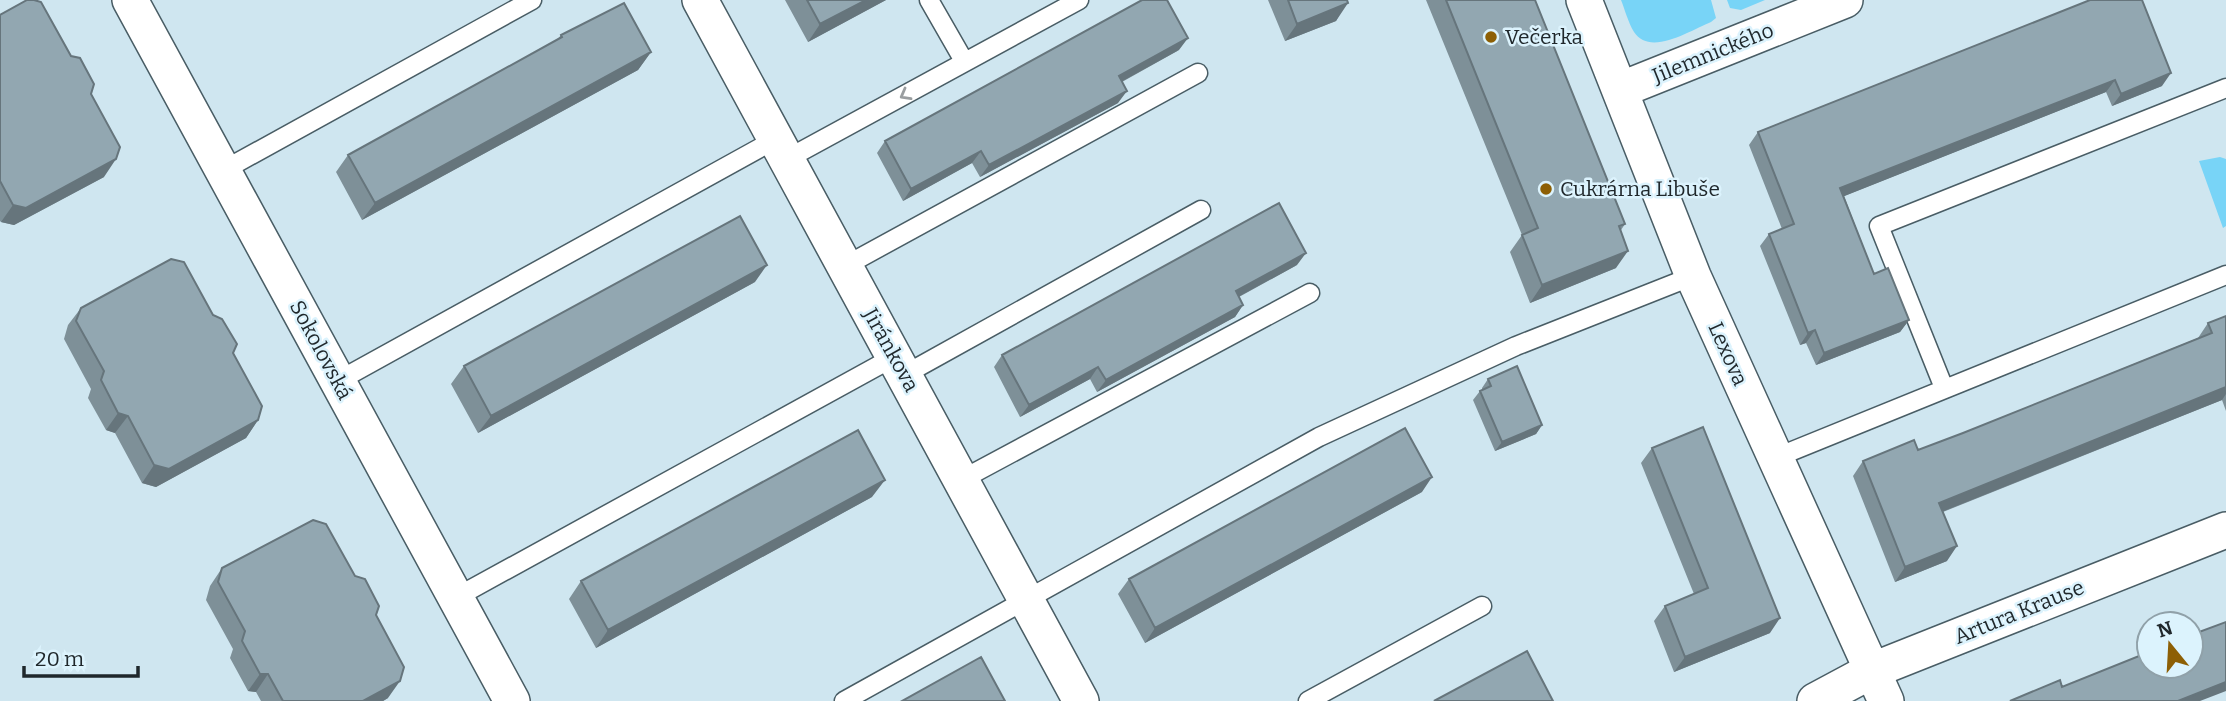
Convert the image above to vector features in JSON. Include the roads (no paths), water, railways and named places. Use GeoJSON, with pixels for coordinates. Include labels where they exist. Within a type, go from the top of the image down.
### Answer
{"type":"FeatureCollection","features":[{"type":"Feature","properties":{"kind":"street","name":"Sokolovská"},"geometry":{"type":"LineString","coordinates":[[130,0],[512,701]]}},
{"type":"Feature","properties":{"kind":"street","name":"Jiránkova"},"geometry":{"type":"LineString","coordinates":[[700,0],[1081,701]]}},
{"type":"Feature","properties":{"kind":"street","name":"Lexova"},"geometry":{"type":"LineString","coordinates":[[1584,0],[1693,276],[1878,686]]}},
{"type":"Feature","properties":{"kind":"street","name":"Jilemnického"},"geometry":{"type":"LineString","coordinates":[[1620,90],[1845,0]]}},
{"type":"Feature","properties":{"kind":"street","name":"Artura Krause"},"geometry":{"type":"LineString","coordinates":[[1815,701],[1878,686],[2226,530]]}},
{"type":"Feature","properties":{"kind":"lane"},"geometry":{"type":"LineString","coordinates":[[224,170],[532,0]]}},
{"type":"Feature","properties":{"kind":"lane"},"geometry":{"type":"LineString","coordinates":[[929,0],[964,61]]}},
{"type":"Feature","properties":{"kind":"lane"},"geometry":{"type":"LineString","coordinates":[[338,381],[781,149],[964,61],[1079,0]]}},
{"type":"Feature","properties":{"kind":"lane"},"geometry":{"type":"LineString","coordinates":[[845,266],[1198,73]]}},
{"type":"Feature","properties":{"kind":"lane"},"geometry":{"type":"LineString","coordinates":[[1944,388],[1879,226],[2226,88]]}},
{"type":"Feature","properties":{"kind":"lane"},"geometry":{"type":"LineString","coordinates":[[455,598],[1201,210]]}},
{"type":"Feature","properties":{"kind":"lane"},"geometry":{"type":"LineString","coordinates":[[1775,458],[2226,275]]}},
{"type":"Feature","properties":{"kind":"lane"},"geometry":{"type":"LineString","coordinates":[[844,701],[1027,601],[1233,482],[1319,437],[1516,346],[1693,276]]}},
{"type":"Feature","properties":{"kind":"lane"},"geometry":{"type":"LineString","coordinates":[[961,480],[1310,293]]}},
{"type":"Feature","properties":{"kind":"lane"},"geometry":{"type":"LineString","coordinates":[[1308,701],[1482,606]]}},
{"type":"Feature","properties":{"kind":"place","name":"Večerka"},"geometry":{"type":"Point","coordinates":[1491,37]}},
{"type":"Feature","properties":{"kind":"place","name":"Cukrárna Libuše"},"geometry":{"type":"Point","coordinates":[1546,189]}}]}
